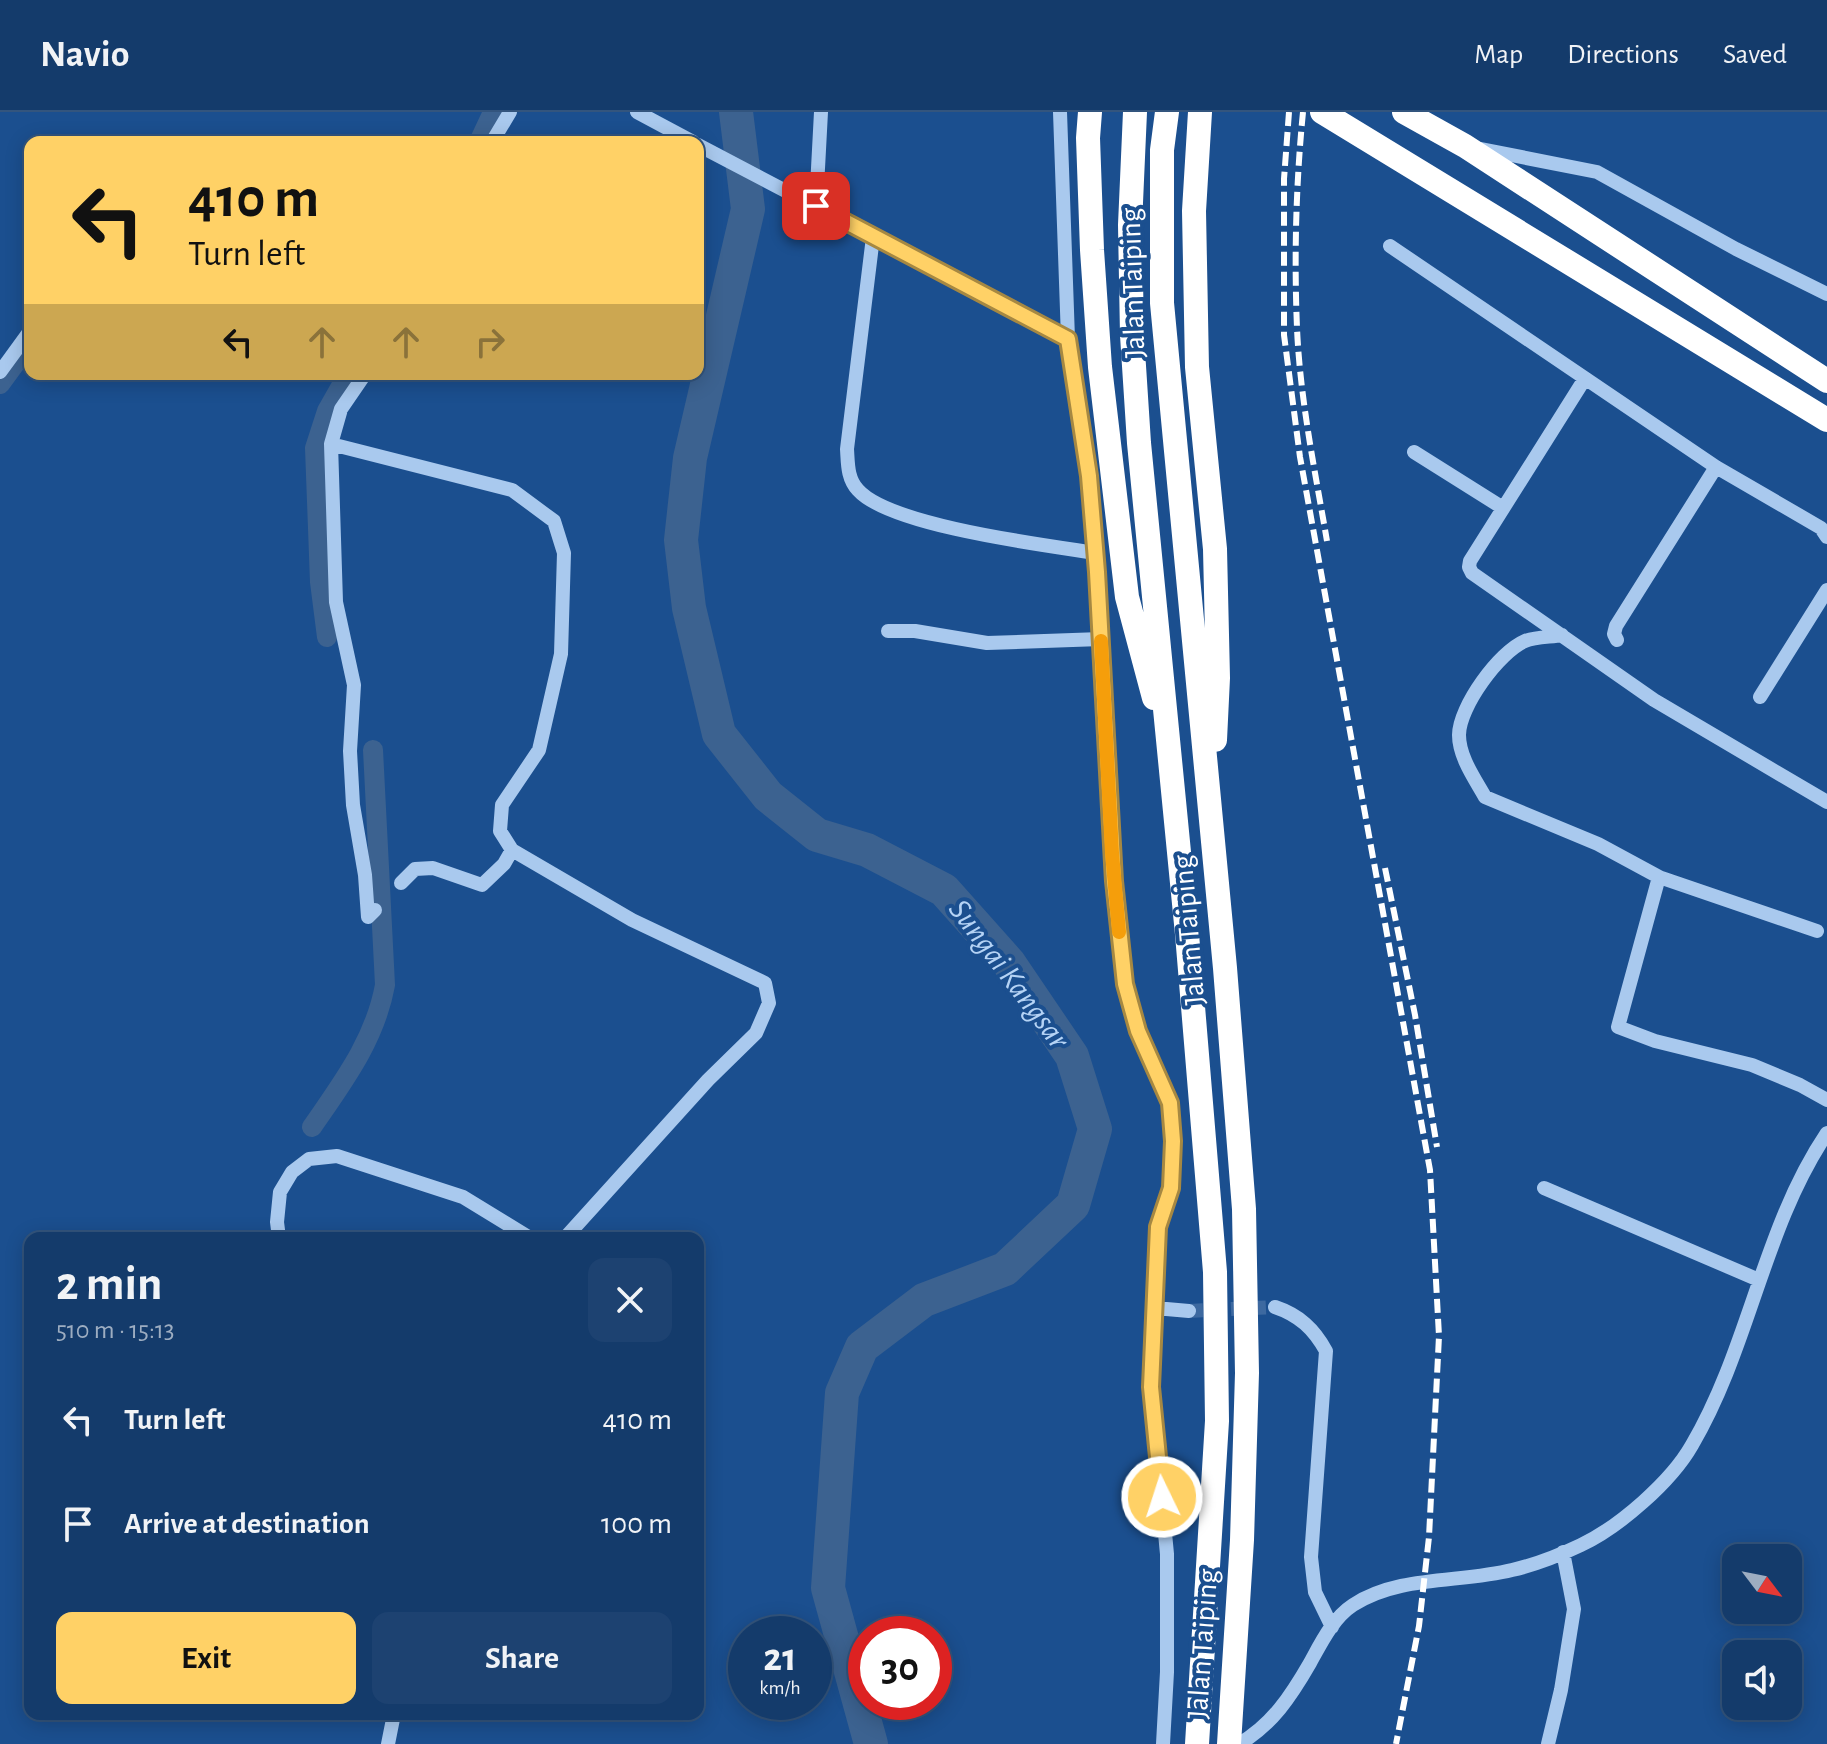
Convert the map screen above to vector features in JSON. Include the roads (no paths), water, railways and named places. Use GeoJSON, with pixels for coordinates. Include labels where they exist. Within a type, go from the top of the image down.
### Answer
{"type":"FeatureCollection","features":[{"type":"Feature","properties":{"kind":"highway"},"geometry":{"type":"LineString","coordinates":[[1083,112],[1088,138]]}},
{"type":"Feature","properties":{"kind":"highway"},"geometry":{"type":"LineString","coordinates":[[1090,112],[1092,250],[1100,367],[1127,597],[1144,670],[1167,739]]}},
{"type":"Feature","properties":{"kind":"highway","name":"Jalan Taiping"},"geometry":{"type":"LineString","coordinates":[[1135,112],[1130,225],[1132,335],[1139,443],[1189,949],[1215,1272],[1217,1421],[1197,1744]]}},
{"type":"Feature","properties":{"kind":"highway","name":"Jalan Taiping"},"geometry":{"type":"LineString","coordinates":[[1167,112],[1162,150],[1162,303],[1225,968],[1244,1209],[1247,1373],[1242,1540],[1229,1744]]}},
{"type":"Feature","properties":{"kind":"highway"},"geometry":{"type":"LineString","coordinates":[[1200,112],[1194,211],[1197,367],[1215,549],[1218,678],[1216,732],[1208,791]]}},
{"type":"Feature","properties":{"kind":"highway"},"geometry":{"type":"LineString","coordinates":[[1322,112],[1827,420]]}},
{"type":"Feature","properties":{"kind":"highway"},"geometry":{"type":"LineString","coordinates":[[1404,112],[1465,146],[1827,381]]}},
{"type":"Feature","properties":{"kind":"street"},"geometry":{"type":"LineString","coordinates":[[496,136],[510,112]]}},
{"type":"Feature","properties":{"kind":"street"},"geometry":{"type":"LineString","coordinates":[[637,112],[682,136]]}},
{"type":"Feature","properties":{"kind":"street"},"geometry":{"type":"LineString","coordinates":[[810,202],[821,112]]}},
{"type":"Feature","properties":{"kind":"street"},"geometry":{"type":"LineString","coordinates":[[1060,112],[1068,339],[1089,476],[1096,553],[1114,881],[1125,984],[1138,1031],[1170,1103],[1173,1141],[1171,1188],[1158,1227],[1151,1387],[1167,1554],[1167,1672],[1163,1744]]}},
{"type":"Feature","properties":{"kind":"street"},"geometry":{"type":"LineString","coordinates":[[1465,146],[1597,172],[1736,249],[1827,294]]}},
{"type":"Feature","properties":{"kind":"street"},"geometry":{"type":"LineString","coordinates":[[704,149],[1068,339]]}},
{"type":"Feature","properties":{"kind":"street"},"geometry":{"type":"LineString","coordinates":[[873,237],[847,449],[849,474],[857,489],[892,510],[944,526],[1096,553]]}},
{"type":"Feature","properties":{"kind":"street"},"geometry":{"type":"LineString","coordinates":[[1390,246],[1716,467],[1821,528],[1827,537]]}},
{"type":"Feature","properties":{"kind":"street"},"geometry":{"type":"LineString","coordinates":[[0,372],[24,339]]}},
{"type":"Feature","properties":{"kind":"street"},"geometry":{"type":"LineString","coordinates":[[361,380],[341,409],[331,444],[336,602],[354,685],[350,751],[353,805],[365,875],[368,917],[375,910]]}},
{"type":"Feature","properties":{"kind":"street"},"geometry":{"type":"LineString","coordinates":[[1584,380],[1503,508],[1469,567],[1472,573],[1654,700],[1827,802]]}},
{"type":"Feature","properties":{"kind":"street"},"geometry":{"type":"LineString","coordinates":[[331,444],[512,490],[554,521],[564,553],[561,654],[539,750],[502,805],[500,831],[512,850],[632,920],[765,983],[769,1003],[756,1033],[708,1080],[570,1232]]}},
{"type":"Feature","properties":{"kind":"street"},"geometry":{"type":"LineString","coordinates":[[1414,452],[1503,508]]}},
{"type":"Feature","properties":{"kind":"street"},"geometry":{"type":"LineString","coordinates":[[1617,640],[1614,634],[1616,626],[1716,467]]}},
{"type":"Feature","properties":{"kind":"street"},"geometry":{"type":"LineString","coordinates":[[1760,697],[1827,590]]}},
{"type":"Feature","properties":{"kind":"street"},"geometry":{"type":"LineString","coordinates":[[888,631],[915,631],[987,643],[1101,639]]}},
{"type":"Feature","properties":{"kind":"street"},"geometry":{"type":"LineString","coordinates":[[1562,635],[1524,641],[1500,661],[1462,714],[1459,736],[1463,755],[1485,797],[1598,844],[1659,877],[1817,931]]}},
{"type":"Feature","properties":{"kind":"street"},"geometry":{"type":"LineString","coordinates":[[401,883],[415,869],[433,868],[482,885],[504,864],[512,850]]}},
{"type":"Feature","properties":{"kind":"street"},"geometry":{"type":"LineString","coordinates":[[1659,877],[1618,1027],[1655,1041],[1752,1065],[1827,1100]]}},
{"type":"Feature","properties":{"kind":"street"},"geometry":{"type":"LineString","coordinates":[[1239,1744],[1259,1732],[1276,1716],[1332,1627],[1352,1606],[1386,1590],[1512,1570],[1563,1552],[1582,1544],[1628,1514],[1666,1479],[1691,1447],[1718,1392],[1782,1218],[1812,1156],[1827,1133]]}},
{"type":"Feature","properties":{"kind":"street"},"geometry":{"type":"LineString","coordinates":[[278,1232],[280,1192],[292,1172],[309,1159],[337,1156],[463,1197],[520,1232]]}},
{"type":"Feature","properties":{"kind":"street"},"geometry":{"type":"LineString","coordinates":[[1544,1188],[1759,1280]]}},
{"type":"Feature","properties":{"kind":"street"},"geometry":{"type":"LineString","coordinates":[[1275,1307],[1293,1313],[1307,1325],[1326,1351],[1311,1557],[1315,1592],[1332,1627]]}},
{"type":"Feature","properties":{"kind":"street"},"geometry":{"type":"LineString","coordinates":[[1155,1308],[1189,1311]]}},
{"type":"Feature","properties":{"kind":"street"},"geometry":{"type":"LineString","coordinates":[[1548,1744],[1561,1690],[1574,1609],[1563,1552]]}},
{"type":"Feature","properties":{"kind":"street"},"geometry":{"type":"LineString","coordinates":[[388,1744],[393,1720]]}},
{"type":"Feature","properties":{"kind":"waterway"},"geometry":{"type":"LineString","coordinates":[[482,136],[493,112]]}},
{"type":"Feature","properties":{"kind":"waterway","name":"Sungai Kangsar"},"geometry":{"type":"LineString","coordinates":[[736,112],[748,209],[690,458],[681,540],[689,608],[719,734],[768,796],[817,835],[867,850],[944,890],[1009,963],[1072,1056],[1095,1129],[1073,1205],[1005,1269],[924,1300],[862,1347],[842,1393],[828,1588],[871,1744]]}},
{"type":"Feature","properties":{"kind":"waterway"},"geometry":{"type":"LineString","coordinates":[[0,384],[24,351]]}},
{"type":"Feature","properties":{"kind":"waterway"},"geometry":{"type":"LineString","coordinates":[[327,637],[320,582],[315,448],[327,411],[345,380]]}},
{"type":"Feature","properties":{"kind":"waterway"},"geometry":{"type":"LineString","coordinates":[[312,1127],[366,1042],[385,985],[373,750]]}},
{"type":"Feature","properties":{"kind":"tunnel"},"geometry":{"type":"LineString","coordinates":[[1189,1311],[1275,1307]]}},
{"type":"Feature","properties":{"kind":"railway"},"geometry":{"type":"LineString","coordinates":[[1289,112],[1284,179],[1284,335],[1300,457],[1430,1170],[1439,1336],[1429,1537],[1419,1626],[1396,1744]]}},
{"type":"Feature","properties":{"kind":"railway"},"geometry":{"type":"LineString","coordinates":[[1303,112],[1296,220],[1297,328],[1305,408],[1327,541]]}},
{"type":"Feature","properties":{"kind":"railway"},"geometry":{"type":"LineString","coordinates":[[1385,868],[1415,1015],[1437,1147]]}}]}
